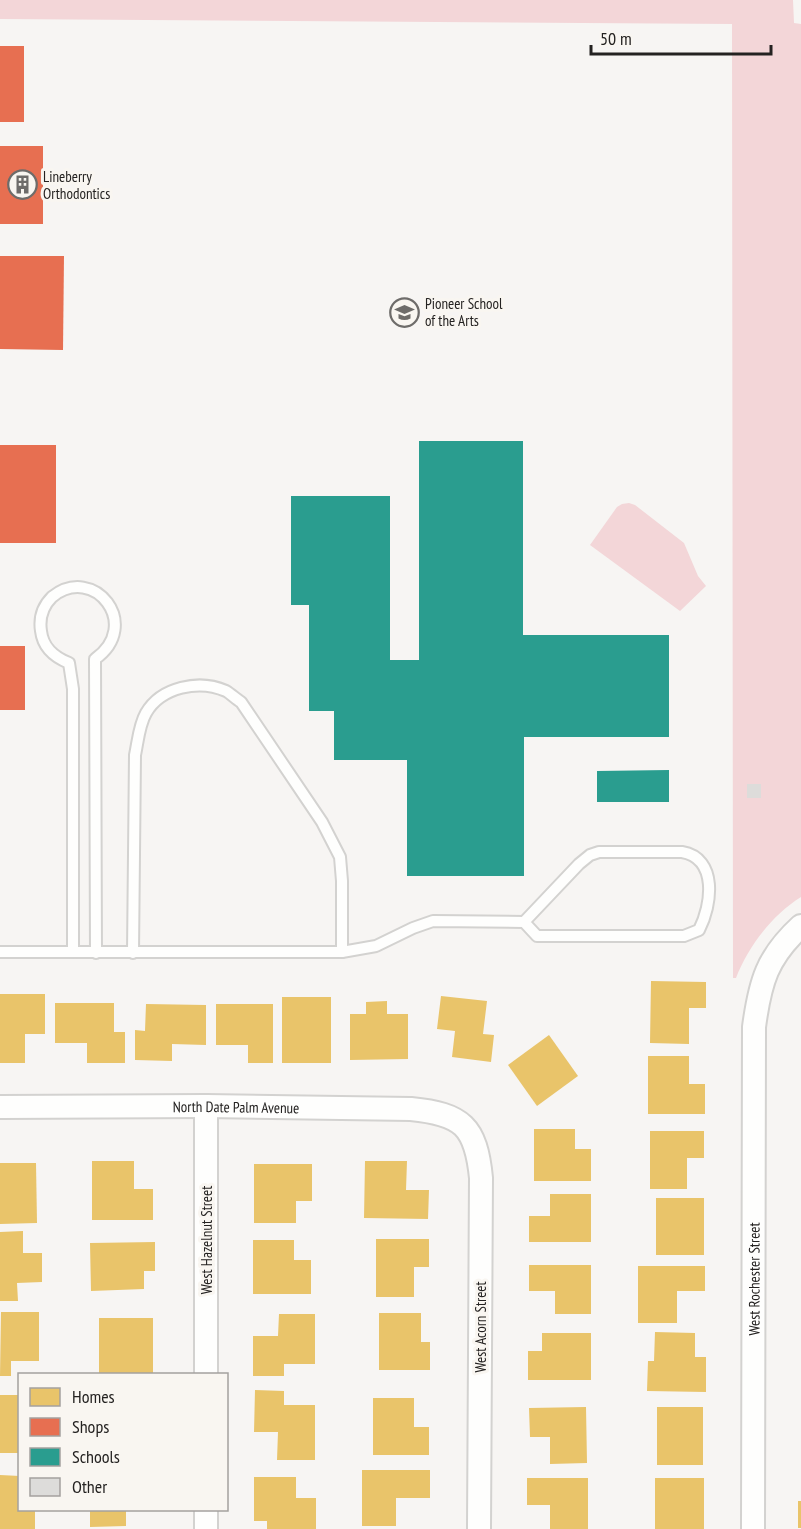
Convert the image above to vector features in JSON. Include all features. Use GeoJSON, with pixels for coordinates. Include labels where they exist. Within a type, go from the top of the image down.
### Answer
{"type":"FeatureCollection","features":[{"type":"Feature","properties":{"kind":"street","name":"West Rochester Street"},"geometry":{"type":"LineString","coordinates":[[753,1529],[754,1027],[758,997],[766,969],[786,940],[801,926]]}},
{"type":"Feature","properties":{"kind":"street","name":"North Date Palm Avenue"},"geometry":{"type":"LineString","coordinates":[[0,1107],[206,1106],[411,1109],[435,1112],[453,1118],[465,1128]]}},
{"type":"Feature","properties":{"kind":"street","name":"West Hazelnut Street"},"geometry":{"type":"LineString","coordinates":[[206,1106],[206,1373]]}},
{"type":"Feature","properties":{"kind":"street","name":"West Acorn Street"},"geometry":{"type":"LineString","coordinates":[[465,1128],[478,1150],[481,1178],[479,1529]]}},
{"type":"Feature","properties":{"kind":"street"},"geometry":{"type":"LineString","coordinates":[[206,1511],[206,1529]]}},
{"type":"Feature","properties":{"kind":"lane"},"geometry":{"type":"LineString","coordinates":[[73,952],[73,689],[69,663],[57,658],[47,649],[41,637],[40,624],[42,611],[49,600],[60,592],[72,588],[84,588],[95,591],[105,599],[112,608],[116,620],[111,643],[105,652],[95,659],[96,953]]}},
{"type":"Feature","properties":{"kind":"lane"},"geometry":{"type":"LineString","coordinates":[[133,953],[135,755],[141,726],[153,705],[168,693],[182,687],[192,686],[209,686],[226,692],[241,702],[322,822],[340,857],[342,952]]}},
{"type":"Feature","properties":{"kind":"lane"},"geometry":{"type":"LineString","coordinates":[[0,952],[342,952],[376,946],[433,921],[524,922],[537,936],[684,936],[699,930],[707,916],[708,876],[701,860],[692,854],[600,852],[579,864],[524,922]]}},
{"type":"Feature","properties":{"kind":"shaded area"},"geometry":{"type":"Polygon","coordinates":[[[0,0],[793,0],[794,23],[801,24],[801,897],[780,913],[762,933],[747,955],[736,978],[733,978],[732,24],[0,19],[0,0]]]}},
{"type":"Feature","properties":{"kind":"shaded area"},"geometry":{"type":"Polygon","coordinates":[[[629,503],[635,505],[684,543],[698,576],[706,586],[680,611],[590,545],[617,507],[629,503]]]}},
{"type":"Feature","properties":{"kind":"building: Homes"},"geometry":{"type":"Polygon","coordinates":[[[651,981],[706,982],[706,1008],[689,1008],[689,1044],[650,1043],[651,981]]]}},
{"type":"Feature","properties":{"kind":"building: Homes"},"geometry":{"type":"Polygon","coordinates":[[[0,994],[45,994],[45,1034],[25,1034],[25,1063],[0,1063],[0,994]]]}},
{"type":"Feature","properties":{"kind":"building: Homes"},"geometry":{"type":"Polygon","coordinates":[[[441,996],[487,1001],[483,1034],[494,1035],[491,1062],[452,1057],[455,1031],[437,1029],[441,996]]]}},
{"type":"Feature","properties":{"kind":"building: Homes"},"geometry":{"type":"Polygon","coordinates":[[[282,997],[331,997],[331,1063],[282,1063],[282,997]]]}},
{"type":"Feature","properties":{"kind":"building: Homes"},"geometry":{"type":"Polygon","coordinates":[[[387,1001],[387,1014],[408,1014],[408,1059],[350,1060],[350,1014],[366,1014],[366,1002],[387,1001]]]}},
{"type":"Feature","properties":{"kind":"building: Homes"},"geometry":{"type":"Polygon","coordinates":[[[55,1003],[114,1003],[114,1032],[125,1032],[125,1063],[87,1063],[87,1043],[55,1043],[55,1003]]]}},
{"type":"Feature","properties":{"kind":"building: Homes"},"geometry":{"type":"Polygon","coordinates":[[[146,1004],[206,1005],[206,1045],[172,1044],[172,1061],[135,1060],[135,1030],[145,1031],[146,1004]]]}},
{"type":"Feature","properties":{"kind":"building: Homes"},"geometry":{"type":"Polygon","coordinates":[[[216,1004],[273,1004],[273,1063],[248,1063],[248,1045],[216,1045],[216,1004]]]}},
{"type":"Feature","properties":{"kind":"building: Homes"},"geometry":{"type":"Polygon","coordinates":[[[549,1035],[578,1076],[537,1106],[508,1065],[549,1035]]]}},
{"type":"Feature","properties":{"kind":"building: Homes"},"geometry":{"type":"Polygon","coordinates":[[[648,1056],[689,1056],[689,1084],[705,1084],[705,1114],[648,1114],[648,1056]]]}},
{"type":"Feature","properties":{"kind":"building: Homes"},"geometry":{"type":"Polygon","coordinates":[[[534,1129],[575,1129],[575,1149],[591,1149],[591,1181],[534,1181],[534,1129]]]}},
{"type":"Feature","properties":{"kind":"building: Homes"},"geometry":{"type":"Polygon","coordinates":[[[650,1131],[704,1131],[704,1158],[687,1158],[687,1189],[650,1189],[650,1131]]]}},
{"type":"Feature","properties":{"kind":"building: Homes"},"geometry":{"type":"Polygon","coordinates":[[[92,1161],[134,1161],[134,1189],[153,1189],[153,1220],[92,1220],[92,1161]]]}},
{"type":"Feature","properties":{"kind":"building: Homes"},"geometry":{"type":"Polygon","coordinates":[[[365,1161],[407,1161],[406,1190],[429,1190],[428,1219],[364,1218],[365,1161]]]}},
{"type":"Feature","properties":{"kind":"building: Homes"},"geometry":{"type":"Polygon","coordinates":[[[0,1163],[36,1163],[37,1223],[0,1224],[0,1163]]]}},
{"type":"Feature","properties":{"kind":"building: Homes"},"geometry":{"type":"Polygon","coordinates":[[[254,1164],[312,1164],[312,1201],[296,1201],[296,1223],[254,1223],[254,1164]]]}},
{"type":"Feature","properties":{"kind":"building: Homes"},"geometry":{"type":"Polygon","coordinates":[[[550,1194],[591,1194],[591,1242],[529,1242],[529,1216],[550,1216],[550,1194]]]}},
{"type":"Feature","properties":{"kind":"building: Homes"},"geometry":{"type":"Polygon","coordinates":[[[656,1198],[704,1198],[704,1255],[656,1255],[656,1198]]]}},
{"type":"Feature","properties":{"kind":"building: Homes"},"geometry":{"type":"Polygon","coordinates":[[[23,1231],[23,1253],[42,1253],[42,1282],[17,1283],[18,1301],[0,1301],[0,1232],[23,1231]]]}},
{"type":"Feature","properties":{"kind":"building: Homes"},"geometry":{"type":"Polygon","coordinates":[[[376,1239],[429,1239],[429,1267],[414,1267],[414,1297],[376,1297],[376,1239]]]}},
{"type":"Feature","properties":{"kind":"building: Homes"},"geometry":{"type":"Polygon","coordinates":[[[253,1240],[294,1240],[294,1260],[311,1260],[311,1294],[253,1294],[253,1240]]]}},
{"type":"Feature","properties":{"kind":"building: Homes"},"geometry":{"type":"Polygon","coordinates":[[[155,1242],[155,1271],[144,1271],[144,1289],[91,1291],[90,1243],[155,1242]]]}},
{"type":"Feature","properties":{"kind":"building: Homes"},"geometry":{"type":"Polygon","coordinates":[[[529,1265],[591,1265],[591,1314],[555,1314],[555,1291],[529,1291],[529,1265]]]}},
{"type":"Feature","properties":{"kind":"building: Homes"},"geometry":{"type":"Polygon","coordinates":[[[638,1266],[705,1266],[705,1291],[677,1291],[677,1323],[638,1323],[638,1266]]]}},
{"type":"Feature","properties":{"kind":"building: Homes"},"geometry":{"type":"Polygon","coordinates":[[[1,1312],[39,1312],[39,1361],[11,1361],[11,1376],[0,1376],[1,1312]]]}},
{"type":"Feature","properties":{"kind":"building: Homes"},"geometry":{"type":"Polygon","coordinates":[[[379,1313],[421,1313],[421,1342],[430,1342],[430,1370],[379,1370],[379,1313]]]}},
{"type":"Feature","properties":{"kind":"building: Homes"},"geometry":{"type":"Polygon","coordinates":[[[279,1314],[315,1314],[315,1364],[284,1364],[284,1376],[253,1376],[253,1336],[278,1336],[279,1314]]]}},
{"type":"Feature","properties":{"kind":"building: Homes"},"geometry":{"type":"Polygon","coordinates":[[[99,1318],[153,1318],[153,1373],[99,1373],[99,1318]]]}},
{"type":"Feature","properties":{"kind":"building: Homes"},"geometry":{"type":"Polygon","coordinates":[[[655,1332],[695,1333],[695,1357],[706,1357],[706,1392],[647,1391],[648,1361],[654,1361],[655,1332]]]}},
{"type":"Feature","properties":{"kind":"building: Homes"},"geometry":{"type":"Polygon","coordinates":[[[542,1333],[591,1333],[591,1380],[528,1380],[528,1351],[542,1351],[542,1333]]]}},
{"type":"Feature","properties":{"kind":"building: Homes"},"geometry":{"type":"Polygon","coordinates":[[[255,1390],[284,1391],[284,1405],[315,1405],[315,1460],[277,1460],[278,1432],[254,1432],[255,1390]]]}},
{"type":"Feature","properties":{"kind":"building: Homes"},"geometry":{"type":"Polygon","coordinates":[[[0,1395],[18,1395],[18,1453],[0,1453],[0,1395]]]}},
{"type":"Feature","properties":{"kind":"building: Homes"},"geometry":{"type":"Polygon","coordinates":[[[373,1398],[414,1398],[414,1427],[429,1427],[429,1455],[373,1455],[373,1398]]]}},
{"type":"Feature","properties":{"kind":"building: Homes"},"geometry":{"type":"Polygon","coordinates":[[[586,1407],[587,1463],[550,1464],[550,1437],[530,1437],[529,1408],[586,1407]]]}},
{"type":"Feature","properties":{"kind":"building: Homes"},"geometry":{"type":"Polygon","coordinates":[[[657,1407],[703,1407],[703,1465],[657,1465],[657,1407]]]}},
{"type":"Feature","properties":{"kind":"building: Homes"},"geometry":{"type":"Polygon","coordinates":[[[362,1470],[430,1470],[430,1498],[396,1498],[396,1526],[362,1526],[362,1470]]]}},
{"type":"Feature","properties":{"kind":"building: Homes"},"geometry":{"type":"Polygon","coordinates":[[[0,1475],[18,1476],[18,1511],[35,1511],[35,1529],[0,1529],[0,1475]]]}},
{"type":"Feature","properties":{"kind":"building: Homes"},"geometry":{"type":"Polygon","coordinates":[[[254,1477],[296,1477],[296,1498],[316,1498],[316,1529],[267,1529],[267,1521],[254,1521],[254,1477]]]}},
{"type":"Feature","properties":{"kind":"building: Homes"},"geometry":{"type":"Polygon","coordinates":[[[527,1478],[588,1478],[588,1529],[550,1529],[550,1505],[527,1505],[527,1478]]]}},
{"type":"Feature","properties":{"kind":"building: Homes"},"geometry":{"type":"Polygon","coordinates":[[[655,1478],[704,1478],[704,1529],[655,1529],[655,1478]]]}},
{"type":"Feature","properties":{"kind":"building: Homes"},"geometry":{"type":"Polygon","coordinates":[[[798,1501],[801,1501],[801,1528],[798,1528],[798,1501]]]}},
{"type":"Feature","properties":{"kind":"building: Homes"},"geometry":{"type":"Polygon","coordinates":[[[90,1511],[126,1511],[126,1526],[90,1527],[90,1511]]]}},
{"type":"Feature","properties":{"kind":"building: Shops"},"geometry":{"type":"Polygon","coordinates":[[[0,46],[24,46],[24,122],[0,122],[0,46]]]}},
{"type":"Feature","properties":{"kind":"building: Shops","name":"Lineberry Orthodontics"},"geometry":{"type":"Polygon","coordinates":[[[0,146],[43,146],[43,224],[0,224],[0,146]]]}},
{"type":"Feature","properties":{"kind":"building: Shops"},"geometry":{"type":"Polygon","coordinates":[[[0,256],[64,256],[63,350],[0,349],[0,256]]]}},
{"type":"Feature","properties":{"kind":"building: Shops"},"geometry":{"type":"Polygon","coordinates":[[[0,445],[56,445],[56,543],[0,543],[0,445]]]}},
{"type":"Feature","properties":{"kind":"building: Shops"},"geometry":{"type":"Polygon","coordinates":[[[0,646],[25,646],[25,710],[0,710],[0,646]]]}},
{"type":"Feature","properties":{"kind":"building: Schools"},"geometry":{"type":"Polygon","coordinates":[[[419,441],[523,441],[523,635],[669,635],[669,737],[524,737],[524,876],[407,876],[407,760],[334,760],[334,711],[309,711],[309,605],[291,605],[291,496],[390,496],[390,660],[419,660],[419,441]]]}},
{"type":"Feature","properties":{"kind":"building: Schools"},"geometry":{"type":"Polygon","coordinates":[[[669,770],[669,802],[597,802],[597,771],[669,770]]]}},
{"type":"Feature","properties":{"kind":"building: Other"},"geometry":{"type":"Polygon","coordinates":[[[747,784],[761,784],[761,798],[747,798],[747,784]]]}},
{"type":"Feature","properties":{"kind":"place","name":"Lineberry Orthodontics"},"geometry":{"type":"Point","coordinates":[22,185]}},
{"type":"Feature","properties":{"kind":"place","name":"Pioneer School of the Arts"},"geometry":{"type":"Point","coordinates":[404,312]}}]}
